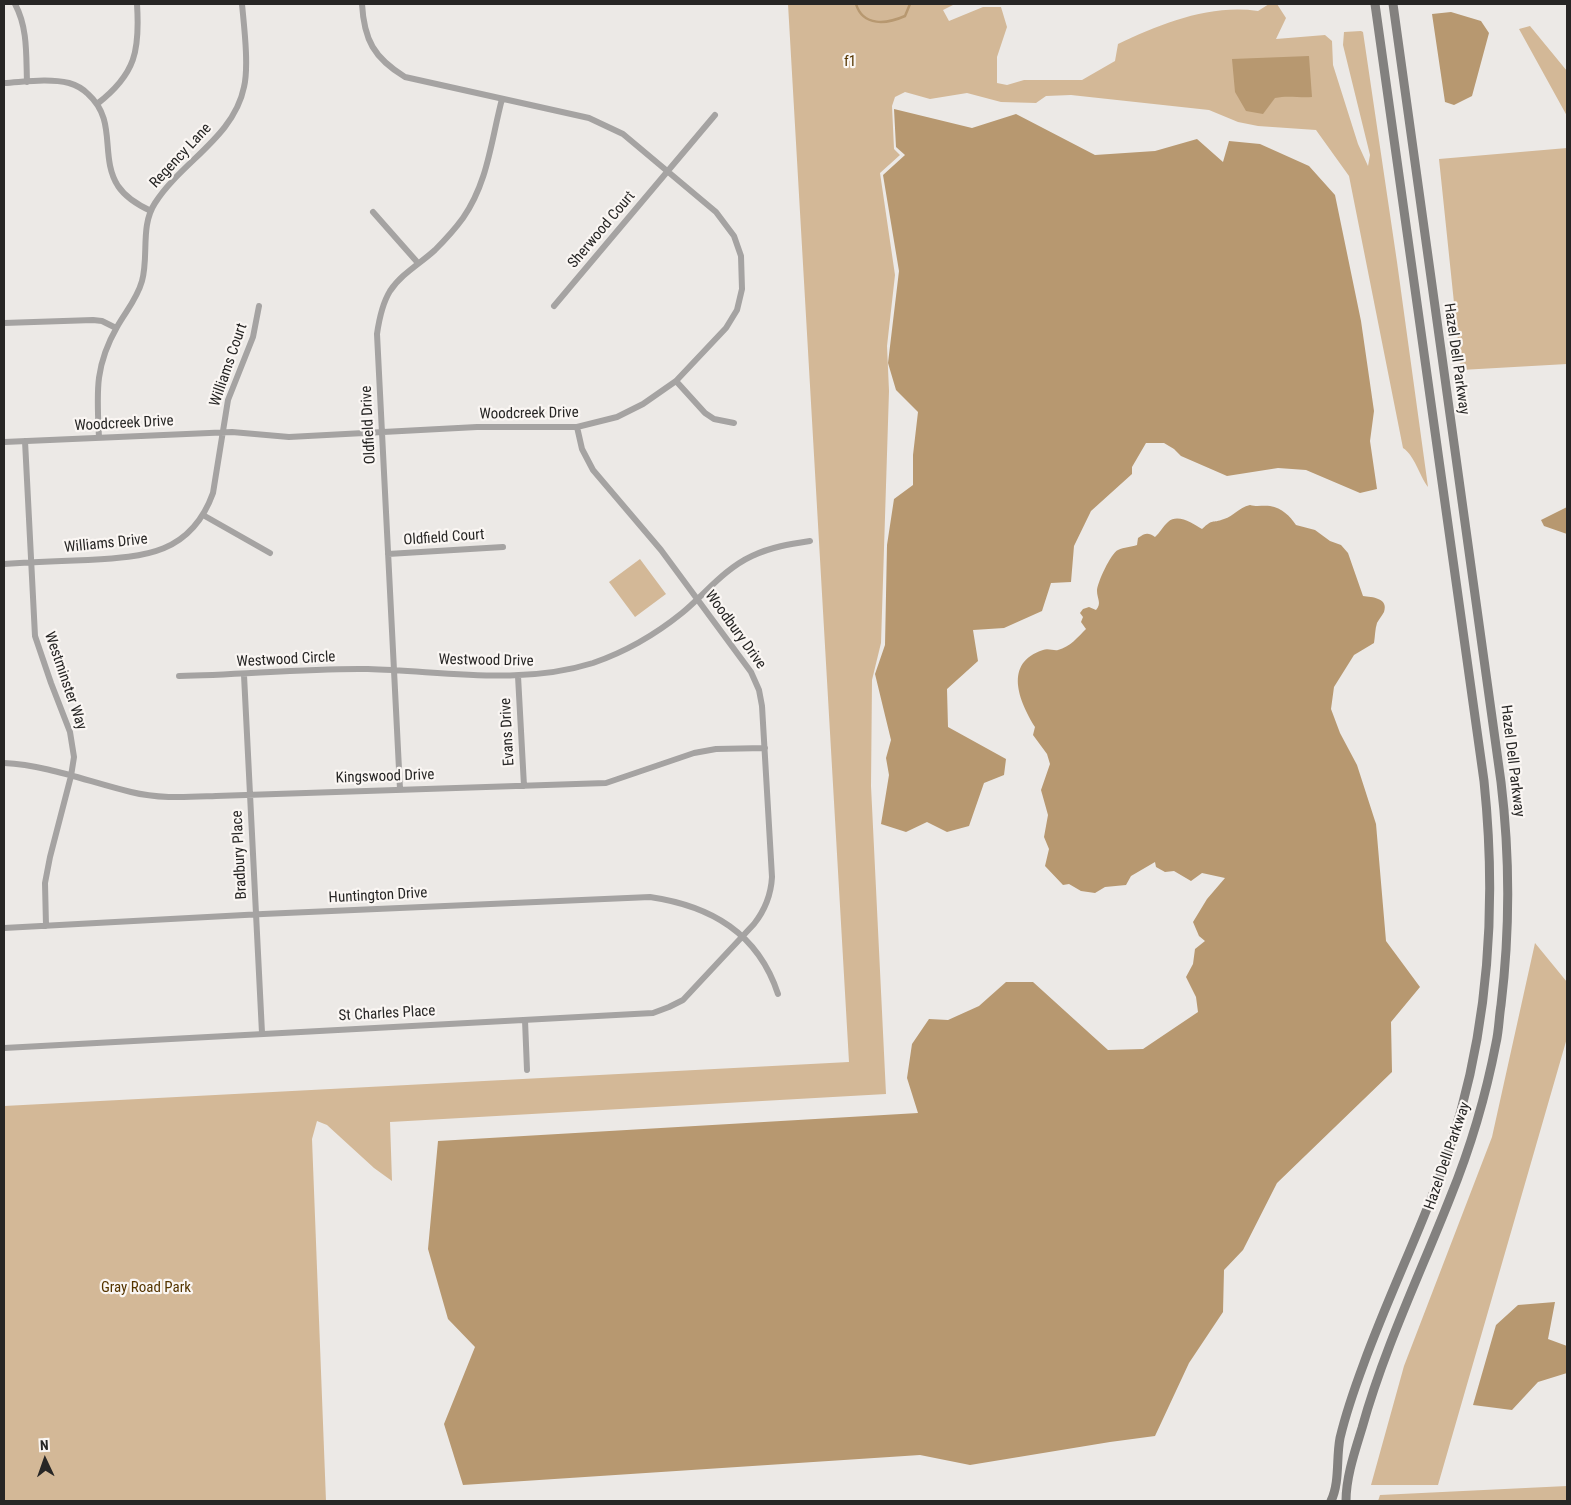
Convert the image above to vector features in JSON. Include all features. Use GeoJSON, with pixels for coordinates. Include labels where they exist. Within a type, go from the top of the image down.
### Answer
{"type":"FeatureCollection","features":[{"type":"Feature","properties":{"kind":"main road","name":"Hazel Dell Parkway"},"geometry":{"type":"LineString","coordinates":[[1331,1501],[1336,1488],[1340,1439],[1358,1380],[1376,1331],[1440,1177],[1463,1104],[1481,1020],[1490,927],[1490,844],[1484,781],[1375,4]]}},
{"type":"Feature","properties":{"kind":"main road","name":"Hazel Dell Parkway"},"geometry":{"type":"LineString","coordinates":[[1346,1501],[1346,1490],[1358,1442],[1378,1376],[1450,1198],[1470,1143],[1482,1100],[1497,1041],[1508,916],[1506,827],[1500,768],[1393,4]]}},
{"type":"Feature","properties":{"kind":"street"},"geometry":{"type":"LineString","coordinates":[[16,4],[25,35],[27,82]]}},
{"type":"Feature","properties":{"kind":"street"},"geometry":{"type":"LineString","coordinates":[[97,104],[113,92],[134,57],[138,42],[137,4]]}},
{"type":"Feature","properties":{"kind":"street","name":"Regency Lane"},"geometry":{"type":"LineString","coordinates":[[99,438],[98,378],[102,361],[116,328],[135,299],[140,287],[144,268],[146,232],[151,211],[154,204],[170,184],[231,120],[245,86],[246,72],[242,4]]}},
{"type":"Feature","properties":{"kind":"street","name":"Woodcreek Drive"},"geometry":{"type":"LineString","coordinates":[[4,442],[222,432],[290,437],[477,427],[577,427],[616,417],[643,404],[676,381],[726,328],[737,310],[742,289],[743,271],[741,256],[734,236],[716,212],[623,134],[589,118],[405,77],[379,58],[366,32],[362,4]]}},
{"type":"Feature","properties":{"kind":"street"},"geometry":{"type":"LineString","coordinates":[[4,83],[50,81],[70,83],[85,91],[104,115],[111,170],[118,186],[129,198],[151,211]]}},
{"type":"Feature","properties":{"kind":"street","name":"Oldfield Drive"},"geometry":{"type":"LineString","coordinates":[[400,789],[378,325],[382,308],[390,290],[448,237],[473,202],[486,168],[502,99]]}},
{"type":"Feature","properties":{"kind":"street","name":"Sherwood Court"},"geometry":{"type":"LineString","coordinates":[[554,306],[715,115]]}},
{"type":"Feature","properties":{"kind":"street"},"geometry":{"type":"LineString","coordinates":[[373,212],[418,263]]}},
{"type":"Feature","properties":{"kind":"street","name":"Williams Court"},"geometry":{"type":"LineString","coordinates":[[222,432],[228,400],[256,328],[259,306]]}},
{"type":"Feature","properties":{"kind":"street"},"geometry":{"type":"LineString","coordinates":[[4,323],[93,320],[102,321],[116,328]]}},
{"type":"Feature","properties":{"kind":"street"},"geometry":{"type":"LineString","coordinates":[[676,381],[705,413],[714,419],[734,423]]}},
{"type":"Feature","properties":{"kind":"street","name":"Woodbury Drive"},"geometry":{"type":"LineString","coordinates":[[577,427],[582,449],[593,470],[650,536],[729,641],[756,681],[762,706],[772,887],[761,915],[742,937]]}},
{"type":"Feature","properties":{"kind":"street","name":"Williams Drive"},"geometry":{"type":"LineString","coordinates":[[4,564],[143,556],[175,543],[191,530],[211,499],[217,476],[222,432]]}},
{"type":"Feature","properties":{"kind":"street","name":"Westminster Way"},"geometry":{"type":"LineString","coordinates":[[25,441],[35,636],[72,740],[74,757],[45,883],[46,926]]}},
{"type":"Feature","properties":{"kind":"street"},"geometry":{"type":"LineString","coordinates":[[203,514],[270,553]]}},
{"type":"Feature","properties":{"kind":"street","name":"Westwood Drive"},"geometry":{"type":"LineString","coordinates":[[394,671],[518,676],[567,670],[593,663],[618,653],[666,625],[727,572],[751,556],[770,549],[810,541]]}},
{"type":"Feature","properties":{"kind":"street","name":"Oldfield Court"},"geometry":{"type":"LineString","coordinates":[[388,554],[503,547]]}},
{"type":"Feature","properties":{"kind":"street","name":"Westwood Circle"},"geometry":{"type":"LineString","coordinates":[[179,676],[244,675],[351,669],[394,671]]}},
{"type":"Feature","properties":{"kind":"street","name":"Bradbury Place"},"geometry":{"type":"LineString","coordinates":[[244,675],[262,1034]]}},
{"type":"Feature","properties":{"kind":"street","name":"Evans Drive"},"geometry":{"type":"LineString","coordinates":[[518,676],[524,786]]}},
{"type":"Feature","properties":{"kind":"street","name":"Kingswood Drive"},"geometry":{"type":"LineString","coordinates":[[4,763],[36,768],[155,797],[606,783],[694,753],[734,748],[765,748]]}},
{"type":"Feature","properties":{"kind":"street","name":"Huntington Drive"},"geometry":{"type":"LineString","coordinates":[[4,928],[255,914],[650,897],[670,900],[708,913],[726,923],[752,946],[764,962],[778,994]]}},
{"type":"Feature","properties":{"kind":"street","name":"St Charles Place"},"geometry":{"type":"LineString","coordinates":[[4,1048],[653,1013],[683,1000],[742,937]]}},
{"type":"Feature","properties":{"kind":"street"},"geometry":{"type":"LineString","coordinates":[[525,1020],[527,1070]]}},
{"type":"Feature","properties":{"kind":"green space","name":"f1"},"geometry":{"type":"Polygon","coordinates":[[[788,4],[955,4],[943,10],[949,21],[983,7],[1001,7],[1007,27],[997,57],[997,83],[1007,85],[1024,80],[1082,80],[1115,61],[1118,44],[1151,29],[1204,13],[1222,10],[1258,11],[1269,4],[1277,4],[1286,18],[1276,39],[1325,35],[1332,41],[1333,65],[1358,144],[1368,166],[1370,155],[1343,45],[1344,32],[1363,32],[1428,487],[1411,456],[1403,448],[1349,176],[1316,130],[1258,126],[1238,122],[1209,110],[1071,95],[1046,96],[1036,103],[1001,102],[967,93],[930,99],[905,92],[895,97],[892,106],[894,149],[900,155],[880,173],[895,275],[887,346],[889,391],[881,643],[872,680],[871,786],[886,1094],[390,1122],[392,1181],[374,1168],[327,1125],[317,1121],[312,1139],[326,1501],[4,1501],[4,1106],[849,1062],[788,4]]]}},
{"type":"Feature","properties":{"kind":"green space"},"geometry":{"type":"Polygon","coordinates":[[[1530,26],[1567,71],[1567,116],[1519,29],[1530,26]]]}},
{"type":"Feature","properties":{"kind":"green space"},"geometry":{"type":"Polygon","coordinates":[[[1567,148],[1567,364],[1461,370],[1439,159],[1567,148]]]}},
{"type":"Feature","properties":{"kind":"green space"},"geometry":{"type":"Polygon","coordinates":[[[640,559],[666,594],[635,617],[609,582],[640,559]]]}},
{"type":"Feature","properties":{"kind":"green space"},"geometry":{"type":"Polygon","coordinates":[[[1535,943],[1567,982],[1567,1038],[1438,1485],[1371,1485],[1404,1366],[1492,1137],[1535,943]]]}},
{"type":"Feature","properties":{"kind":"green space"},"geometry":{"type":"Polygon","coordinates":[[[1567,1486],[1567,1501],[1378,1501],[1380,1495],[1567,1486]]]}},
{"type":"Feature","properties":{"kind":"shaded area"},"geometry":{"type":"Polygon","coordinates":[[[1451,12],[1481,21],[1489,33],[1472,96],[1454,105],[1445,102],[1432,14],[1451,12]]]}},
{"type":"Feature","properties":{"kind":"shaded area"},"geometry":{"type":"Polygon","coordinates":[[[1309,56],[1312,97],[1275,98],[1263,114],[1246,111],[1235,92],[1232,59],[1309,56]]]}},
{"type":"Feature","properties":{"kind":"shaded area"},"geometry":{"type":"Polygon","coordinates":[[[894,109],[972,128],[1016,114],[1095,155],[1155,151],[1197,139],[1223,162],[1229,141],[1260,144],[1309,166],[1335,195],[1361,321],[1374,411],[1370,441],[1377,489],[1360,493],[1306,470],[1278,468],[1227,476],[1181,456],[1164,443],[1146,443],[1132,467],[1132,474],[1091,511],[1074,546],[1071,582],[1051,583],[1042,611],[1004,628],[973,630],[978,661],[947,689],[948,727],[1006,759],[1004,775],[984,783],[969,826],[947,832],[927,822],[906,832],[881,824],[889,775],[886,758],[891,740],[875,674],[885,645],[887,545],[894,499],[913,485],[913,455],[918,412],[896,390],[888,363],[899,271],[883,175],[905,155],[896,147],[894,109]]]}},
{"type":"Feature","properties":{"kind":"shaded area"},"geometry":{"type":"Polygon","coordinates":[[[1250,505],[1270,506],[1278,509],[1296,525],[1315,530],[1330,541],[1341,545],[1348,553],[1363,596],[1379,599],[1384,604],[1384,612],[1376,625],[1374,643],[1354,655],[1334,687],[1331,709],[1340,733],[1357,765],[1376,824],[1386,941],[1420,987],[1391,1022],[1392,1072],[1277,1183],[1243,1250],[1224,1270],[1223,1312],[1189,1363],[1155,1436],[970,1465],[920,1455],[463,1485],[444,1424],[475,1347],[448,1319],[428,1249],[438,1141],[918,1113],[907,1078],[912,1044],[929,1019],[948,1020],[979,1006],[1006,982],[1033,982],[1108,1050],[1143,1049],[1198,1012],[1196,997],[1186,977],[1193,964],[1195,949],[1205,941],[1199,936],[1193,922],[1207,899],[1225,878],[1202,873],[1191,881],[1174,871],[1165,872],[1156,867],[1155,862],[1131,876],[1126,885],[1105,887],[1095,893],[1081,891],[1069,884],[1063,885],[1045,866],[1049,849],[1044,837],[1048,815],[1041,790],[1050,764],[1047,754],[1033,735],[1035,727],[1020,695],[1019,673],[1023,664],[1031,656],[1045,649],[1062,649],[1074,641],[1086,629],[1081,622],[1083,617],[1080,613],[1083,609],[1089,607],[1096,610],[1098,608],[1097,591],[1099,582],[1115,552],[1137,545],[1138,538],[1145,534],[1155,537],[1172,520],[1185,520],[1202,529],[1211,522],[1227,518],[1250,505]]]}},
{"type":"Feature","properties":{"kind":"shaded area"},"geometry":{"type":"Polygon","coordinates":[[[1567,507],[1567,534],[1544,526],[1541,520],[1567,507]]]}},
{"type":"Feature","properties":{"kind":"shaded area"},"geometry":{"type":"Polygon","coordinates":[[[1555,1302],[1548,1339],[1567,1346],[1567,1373],[1538,1382],[1512,1410],[1473,1405],[1496,1325],[1518,1305],[1555,1302]]]}},
{"type":"Feature","properties":{"kind":"waterway"},"geometry":{"type":"LineString","coordinates":[[856,4],[864,17],[876,22],[891,21],[905,16],[910,4]]}},
{"type":"Feature","properties":{"kind":"park label","name":"Gray Road Park"},"geometry":{"type":"Point","coordinates":[146,1288]}}]}
